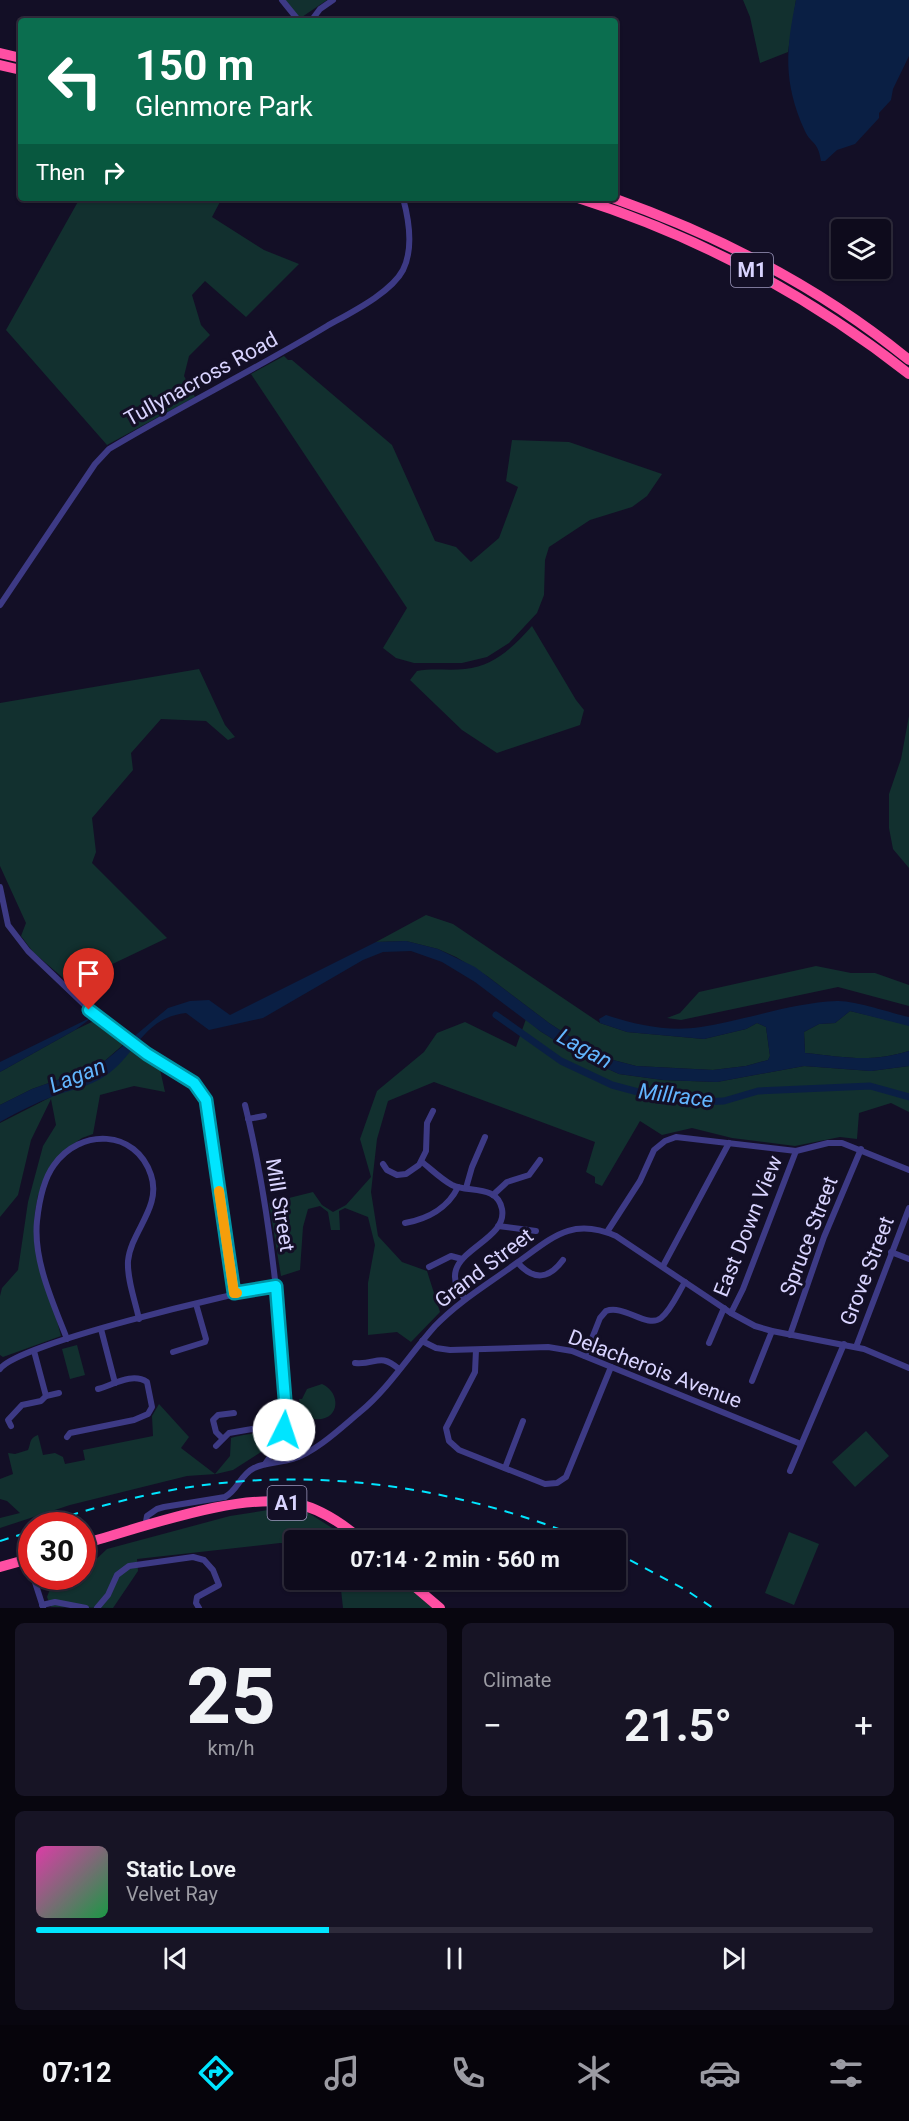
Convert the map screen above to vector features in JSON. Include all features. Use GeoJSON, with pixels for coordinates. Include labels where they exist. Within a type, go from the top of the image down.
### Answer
{"type":"FeatureCollection","features":[{"type":"Feature","properties":{"kind":"highway"},"geometry":{"type":"LineString","coordinates":[[0,53],[18,57]]}},
{"type":"Feature","properties":{"kind":"highway"},"geometry":{"type":"LineString","coordinates":[[0,65],[18,69]]}},
{"type":"Feature","properties":{"kind":"highway","name":"M1"},"geometry":{"type":"LineString","coordinates":[[618,200],[695,230],[776,269],[851,316],[909,360]]}},
{"type":"Feature","properties":{"kind":"highway","name":"M1"},"geometry":{"type":"LineString","coordinates":[[587,201],[652,224],[737,262],[824,312],[909,374]]}},
{"type":"Feature","properties":{"kind":"highway","name":"A1"},"geometry":{"type":"LineString","coordinates":[[96,1540],[222,1508],[257,1502],[297,1504],[321,1512],[347,1530]]}},
{"type":"Feature","properties":{"kind":"highway"},"geometry":{"type":"LineString","coordinates":[[0,1567],[18,1561]]}},
{"type":"Feature","properties":{"kind":"highway"},"geometry":{"type":"LineString","coordinates":[[419,1590],[440,1608]]}},
{"type":"Feature","properties":{"kind":"street"},"geometry":{"type":"LineString","coordinates":[[282,0],[297,18]]}},
{"type":"Feature","properties":{"kind":"street"},"geometry":{"type":"LineString","coordinates":[[313,18],[320,9],[333,0]]}},
{"type":"Feature","properties":{"kind":"street","name":"Tullynacross Road"},"geometry":{"type":"LineString","coordinates":[[0,605],[95,464],[109,449],[296,345],[363,305],[396,281],[404,268],[408,253],[408,222],[404,201]]}},
{"type":"Feature","properties":{"kind":"street"},"geometry":{"type":"LineString","coordinates":[[0,886],[8,925],[28,951],[92,1012],[147,1054],[194,1083],[206,1100],[234,1293]]}},
{"type":"Feature","properties":{"kind":"street"},"geometry":{"type":"LineString","coordinates":[[0,929],[8,925]]}},
{"type":"Feature","properties":{"kind":"street","name":"Mill Street"},"geometry":{"type":"LineString","coordinates":[[245,1105],[260,1179],[276,1286],[286,1412],[286,1422],[280,1439],[265,1464]]}},
{"type":"Feature","properties":{"kind":"street"},"geometry":{"type":"LineString","coordinates":[[383,1164],[392,1173],[401,1175],[422,1162],[427,1144],[427,1123],[433,1111]]}},
{"type":"Feature","properties":{"kind":"street"},"geometry":{"type":"LineString","coordinates":[[249,1119],[264,1116]]}},
{"type":"Feature","properties":{"kind":"street"},"geometry":{"type":"LineString","coordinates":[[466,1188],[485,1137]]}},
{"type":"Feature","properties":{"kind":"street"},"geometry":{"type":"LineString","coordinates":[[607,1232],[640,1181],[651,1156],[660,1145],[676,1137],[796,1151],[835,1143],[861,1149],[909,1170]]}},
{"type":"Feature","properties":{"kind":"street"},"geometry":{"type":"LineString","coordinates":[[67,1339],[40,1259],[37,1219],[41,1196],[54,1164],[73,1146],[89,1140],[117,1139],[139,1155],[152,1175],[154,1187],[150,1208],[134,1241],[128,1260],[130,1281],[139,1318]]}},
{"type":"Feature","properties":{"kind":"street"},"geometry":{"type":"LineString","coordinates":[[663,1266],[729,1143]]}},
{"type":"Feature","properties":{"kind":"street","name":"Spruce Street"},"geometry":{"type":"LineString","coordinates":[[790,1335],[824,1237],[861,1149]]}},
{"type":"Feature","properties":{"kind":"street","name":"East Down View"},"geometry":{"type":"LineString","coordinates":[[731,1313],[743,1289],[796,1151]]}},
{"type":"Feature","properties":{"kind":"street"},"geometry":{"type":"LineString","coordinates":[[493,1195],[507,1182],[529,1175],[540,1160]]}},
{"type":"Feature","properties":{"kind":"street"},"geometry":{"type":"LineString","coordinates":[[422,1162],[450,1184],[480,1189],[493,1195],[502,1210],[502,1219],[498,1226],[462,1259],[455,1272],[455,1281],[465,1299]]}},
{"type":"Feature","properties":{"kind":"street"},"geometry":{"type":"LineString","coordinates":[[405,1223],[439,1209],[450,1200],[458,1187]]}},
{"type":"Feature","properties":{"kind":"street","name":"Grove Street"},"geometry":{"type":"LineString","coordinates":[[856,1347],[909,1208]]}},
{"type":"Feature","properties":{"kind":"street"},"geometry":{"type":"LineString","coordinates":[[498,1226],[536,1231]]}},
{"type":"Feature","properties":{"kind":"street","name":"Grand Street"},"geometry":{"type":"LineString","coordinates":[[146,1527],[147,1516],[156,1509],[229,1495],[242,1476],[254,1468],[309,1452],[361,1411],[437,1324],[465,1299],[564,1231],[580,1228],[607,1232],[616,1236],[731,1313],[755,1326],[856,1347],[885,1356],[909,1368]]}},
{"type":"Feature","properties":{"kind":"street"},"geometry":{"type":"LineString","coordinates":[[891,1252],[909,1259]]}},
{"type":"Feature","properties":{"kind":"street"},"geometry":{"type":"LineString","coordinates":[[429,1267],[451,1256],[462,1259]]}},
{"type":"Feature","properties":{"kind":"street"},"geometry":{"type":"LineString","coordinates":[[518,1263],[527,1271],[545,1275],[554,1271],[563,1260]]}},
{"type":"Feature","properties":{"kind":"street"},"geometry":{"type":"LineString","coordinates":[[585,1356],[600,1318],[606,1311],[617,1309],[647,1320],[656,1320],[663,1315],[685,1282]]}},
{"type":"Feature","properties":{"kind":"street"},"geometry":{"type":"LineString","coordinates":[[0,1369],[10,1359],[67,1339],[234,1293],[276,1286]]}},
{"type":"Feature","properties":{"kind":"street"},"geometry":{"type":"LineString","coordinates":[[173,1352],[205,1342],[196,1304]]}},
{"type":"Feature","properties":{"kind":"street"},"geometry":{"type":"LineString","coordinates":[[704,1332],[710,1340],[724,1308]]}},
{"type":"Feature","properties":{"kind":"street"},"geometry":{"type":"LineString","coordinates":[[101,1329],[115,1383]]}},
{"type":"Feature","properties":{"kind":"street"},"geometry":{"type":"LineString","coordinates":[[752,1382],[772,1331]]}},
{"type":"Feature","properties":{"kind":"street","name":"Delacherois Avenue"},"geometry":{"type":"LineString","coordinates":[[422,1341],[443,1350],[554,1348],[585,1356],[801,1444]]}},
{"type":"Feature","properties":{"kind":"street"},"geometry":{"type":"LineString","coordinates":[[790,1471],[844,1344]]}},
{"type":"Feature","properties":{"kind":"street"},"geometry":{"type":"LineString","coordinates":[[476,1350],[475,1372],[448,1421],[449,1441],[459,1450],[545,1484],[557,1483],[566,1477],[611,1367]]}},
{"type":"Feature","properties":{"kind":"street"},"geometry":{"type":"LineString","coordinates":[[34,1351],[46,1396]]}},
{"type":"Feature","properties":{"kind":"street"},"geometry":{"type":"LineString","coordinates":[[354,1364],[369,1364],[382,1359],[388,1360],[399,1369]]}},
{"type":"Feature","properties":{"kind":"street"},"geometry":{"type":"LineString","coordinates":[[67,1437],[70,1433],[134,1420],[148,1414],[153,1403],[147,1382],[141,1378],[132,1378],[98,1389]]}},
{"type":"Feature","properties":{"kind":"street"},"geometry":{"type":"LineString","coordinates":[[11,1426],[8,1420],[22,1406],[59,1393]]}},
{"type":"Feature","properties":{"kind":"street"},"geometry":{"type":"LineString","coordinates":[[222,1438],[216,1432],[213,1420],[218,1415],[234,1413]]}},
{"type":"Feature","properties":{"kind":"street"},"geometry":{"type":"LineString","coordinates":[[505,1468],[523,1421]]}},
{"type":"Feature","properties":{"kind":"street"},"geometry":{"type":"LineString","coordinates":[[216,1446],[229,1433],[252,1429],[286,1440],[298,1457]]}},
{"type":"Feature","properties":{"kind":"street"},"geometry":{"type":"LineString","coordinates":[[96,1608],[108,1595],[117,1575],[129,1566],[193,1557],[204,1560],[213,1570],[219,1585],[197,1597],[196,1603],[199,1608]]}},
{"type":"Feature","properties":{"kind":"street"},"geometry":{"type":"LineString","coordinates":[[37,1590],[42,1607],[55,1602],[86,1608]]}},
{"type":"Feature","properties":{"kind":"green space"},"geometry":{"type":"Polygon","coordinates":[[[284,0],[327,0],[300,18],[284,0]]]}},
{"type":"Feature","properties":{"kind":"green space"},"geometry":{"type":"Polygon","coordinates":[[[743,0],[796,0],[788,52],[760,63],[750,17],[743,0]]]}},
{"type":"Feature","properties":{"kind":"green space"},"geometry":{"type":"Polygon","coordinates":[[[78,201],[220,201],[212,217],[264,250],[299,264],[246,317],[205,281],[192,295],[201,325],[210,335],[189,356],[184,376],[195,397],[107,445],[6,330],[78,201]]]}},
{"type":"Feature","properties":{"kind":"green space"},"geometry":{"type":"Polygon","coordinates":[[[284,356],[292,360],[392,445],[435,541],[456,547],[471,562],[499,538],[518,487],[506,481],[512,440],[569,442],[662,474],[647,496],[632,507],[590,520],[549,547],[545,560],[544,595],[537,613],[509,643],[487,657],[462,663],[414,663],[396,658],[383,648],[407,608],[251,374],[284,356]]]}},
{"type":"Feature","properties":{"kind":"green space"},"geometry":{"type":"Polygon","coordinates":[[[532,626],[584,710],[580,725],[497,753],[462,730],[410,680],[417,671],[465,669],[485,664],[503,654],[532,626]]]}},
{"type":"Feature","properties":{"kind":"green space"},"geometry":{"type":"Polygon","coordinates":[[[199,669],[225,725],[235,737],[228,740],[206,721],[161,719],[131,753],[133,770],[92,818],[96,852],[92,863],[167,938],[102,969],[77,990],[33,952],[21,936],[26,923],[0,866],[0,703],[199,669]]]}},
{"type":"Feature","properties":{"kind":"green space"},"geometry":{"type":"Polygon","coordinates":[[[909,716],[909,868],[893,849],[889,828],[889,794],[901,759],[909,716]]]}},
{"type":"Feature","properties":{"kind":"green space"},"geometry":{"type":"Polygon","coordinates":[[[426,915],[453,924],[600,1023],[627,1032],[704,1039],[746,1029],[757,1023],[766,1027],[770,1056],[768,1060],[746,1066],[713,1070],[636,1066],[613,1060],[587,1048],[549,1023],[487,976],[456,957],[438,949],[406,941],[376,942],[426,915]]]}},
{"type":"Feature","properties":{"kind":"green space"},"geometry":{"type":"Polygon","coordinates":[[[816,966],[851,973],[875,973],[909,985],[909,1006],[838,987],[681,1020],[667,1018],[680,1013],[699,992],[816,966]]]}},
{"type":"Feature","properties":{"kind":"green space"},"geometry":{"type":"Polygon","coordinates":[[[850,1011],[909,1025],[909,1051],[869,1058],[805,1053],[804,1032],[819,1024],[835,1023],[850,1011]]]}},
{"type":"Feature","properties":{"kind":"green space"},"geometry":{"type":"Polygon","coordinates":[[[526,1019],[540,1031],[580,1056],[619,1074],[663,1080],[717,1082],[804,1066],[871,1071],[909,1066],[909,1112],[891,1103],[859,1113],[857,1139],[840,1137],[795,1146],[732,1138],[692,1128],[662,1135],[640,1121],[602,1186],[595,1183],[595,1177],[586,1172],[595,1142],[434,1082],[388,1101],[377,1139],[371,1192],[378,1236],[402,1262],[427,1271],[440,1312],[411,1342],[397,1332],[368,1335],[368,1283],[375,1245],[368,1217],[345,1208],[339,1211],[340,1230],[331,1230],[328,1212],[320,1206],[308,1209],[303,1227],[300,1270],[281,1276],[269,1203],[313,1192],[322,1205],[333,1212],[346,1205],[371,1177],[360,1139],[377,1091],[424,1052],[437,1033],[465,1022],[516,1047],[526,1019]]]}},
{"type":"Feature","properties":{"kind":"green space"},"geometry":{"type":"Polygon","coordinates":[[[96,1020],[125,1043],[100,1065],[32,1089],[0,1105],[0,1072],[96,1020]]]}},
{"type":"Feature","properties":{"kind":"green space"},"geometry":{"type":"Polygon","coordinates":[[[133,1047],[159,1065],[165,1092],[134,1086],[100,1095],[93,1134],[82,1138],[66,1149],[38,1195],[34,1234],[61,1336],[3,1357],[0,1355],[0,1296],[2,1288],[18,1270],[28,1202],[43,1146],[56,1125],[51,1099],[31,1140],[18,1195],[0,1217],[0,1123],[51,1097],[133,1047]]]}},
{"type":"Feature","properties":{"kind":"green space"},"geometry":{"type":"Polygon","coordinates":[[[77,1345],[85,1375],[70,1379],[62,1349],[77,1345]]]}},
{"type":"Feature","properties":{"kind":"green space"},"geometry":{"type":"Polygon","coordinates":[[[322,1384],[333,1394],[335,1406],[329,1416],[314,1419],[300,1406],[299,1399],[302,1399],[307,1389],[322,1384]]]}},
{"type":"Feature","properties":{"kind":"green space"},"geometry":{"type":"Polygon","coordinates":[[[159,1404],[189,1437],[181,1448],[215,1474],[230,1456],[231,1438],[249,1434],[260,1435],[268,1441],[269,1447],[233,1470],[216,1474],[187,1476],[49,1512],[19,1512],[7,1501],[0,1499],[0,1479],[13,1474],[8,1453],[15,1454],[28,1450],[35,1436],[38,1435],[43,1455],[55,1453],[63,1457],[65,1464],[85,1460],[83,1450],[153,1436],[152,1416],[159,1404]]]}},
{"type":"Feature","properties":{"kind":"green space"},"geometry":{"type":"Polygon","coordinates":[[[866,1431],[889,1456],[855,1487],[832,1462],[866,1431]]]}},
{"type":"Feature","properties":{"kind":"green space"},"geometry":{"type":"Polygon","coordinates":[[[268,1510],[307,1512],[335,1530],[284,1530],[284,1543],[137,1559],[138,1571],[113,1608],[51,1607],[47,1597],[50,1590],[96,1590],[96,1560],[107,1549],[230,1516],[268,1510]]]}},
{"type":"Feature","properties":{"kind":"green space"},"geometry":{"type":"Polygon","coordinates":[[[18,1514],[18,1522],[0,1528],[0,1518],[18,1514]]]}},
{"type":"Feature","properties":{"kind":"green space"},"geometry":{"type":"Polygon","coordinates":[[[789,1532],[819,1544],[794,1605],[765,1593],[789,1532]]]}},
{"type":"Feature","properties":{"kind":"green space"},"geometry":{"type":"Polygon","coordinates":[[[341,1590],[412,1590],[433,1608],[343,1608],[341,1590]]]}},
{"type":"Feature","properties":{"kind":"water"},"geometry":{"type":"Polygon","coordinates":[[[796,0],[909,0],[909,56],[893,89],[891,100],[879,113],[879,118],[855,144],[837,150],[825,161],[821,161],[818,149],[804,129],[792,95],[788,65],[790,34],[796,0]]]}},
{"type":"Feature","properties":{"kind":"water","name":"Lagan"},"geometry":{"type":"Polygon","coordinates":[[[406,941],[438,949],[475,967],[549,1023],[587,1048],[613,1060],[636,1066],[713,1070],[746,1066],[768,1060],[770,1056],[766,1027],[757,1023],[746,1029],[704,1039],[627,1032],[600,1023],[599,1019],[606,1015],[653,1027],[677,1029],[718,1024],[802,1005],[844,1001],[909,1017],[909,1026],[850,1011],[835,1023],[819,1024],[804,1032],[805,1053],[870,1058],[909,1051],[909,1066],[871,1071],[804,1066],[717,1082],[663,1080],[619,1074],[580,1056],[540,1031],[475,982],[442,962],[411,951],[383,952],[363,960],[263,1018],[209,1030],[186,1013],[171,1016],[149,1030],[125,1058],[105,1076],[40,1102],[0,1122],[0,1105],[32,1089],[100,1065],[168,1008],[190,1001],[209,1000],[230,1015],[376,942],[406,941]]]}},
{"type":"Feature","properties":{"kind":"water"},"geometry":{"type":"Polygon","coordinates":[[[94,1016],[75,1030],[0,1072],[0,1062],[94,1016]]]}},
{"type":"Feature","properties":{"kind":"waterway","name":"Millrace"},"geometry":{"type":"LineString","coordinates":[[496,1015],[561,1061],[612,1085],[653,1096],[698,1102],[724,1101],[758,1091],[870,1086],[909,1097]]}},
{"type":"Feature","properties":{"kind":"railway"},"geometry":{"type":"LineString","coordinates":[[82,1512],[175,1489],[222,1483],[316,1480],[362,1483],[454,1498],[499,1509],[560,1530]]}},
{"type":"Feature","properties":{"kind":"railway"},"geometry":{"type":"LineString","coordinates":[[0,1541],[18,1535]]}},
{"type":"Feature","properties":{"kind":"railway"},"geometry":{"type":"LineString","coordinates":[[626,1558],[686,1590],[713,1608]]}},
{"type":"Feature","properties":{"kind":"slow traffic"},"geometry":{"type":"LineString","coordinates":[[219,1191],[234,1293],[237,1293]]}},
{"type":"Feature","properties":{"kind":"route"},"geometry":{"type":"LineString","coordinates":[[89,1010],[147,1054],[194,1083],[206,1100],[234,1293],[276,1286],[286,1412],[284,1430]]}}]}
